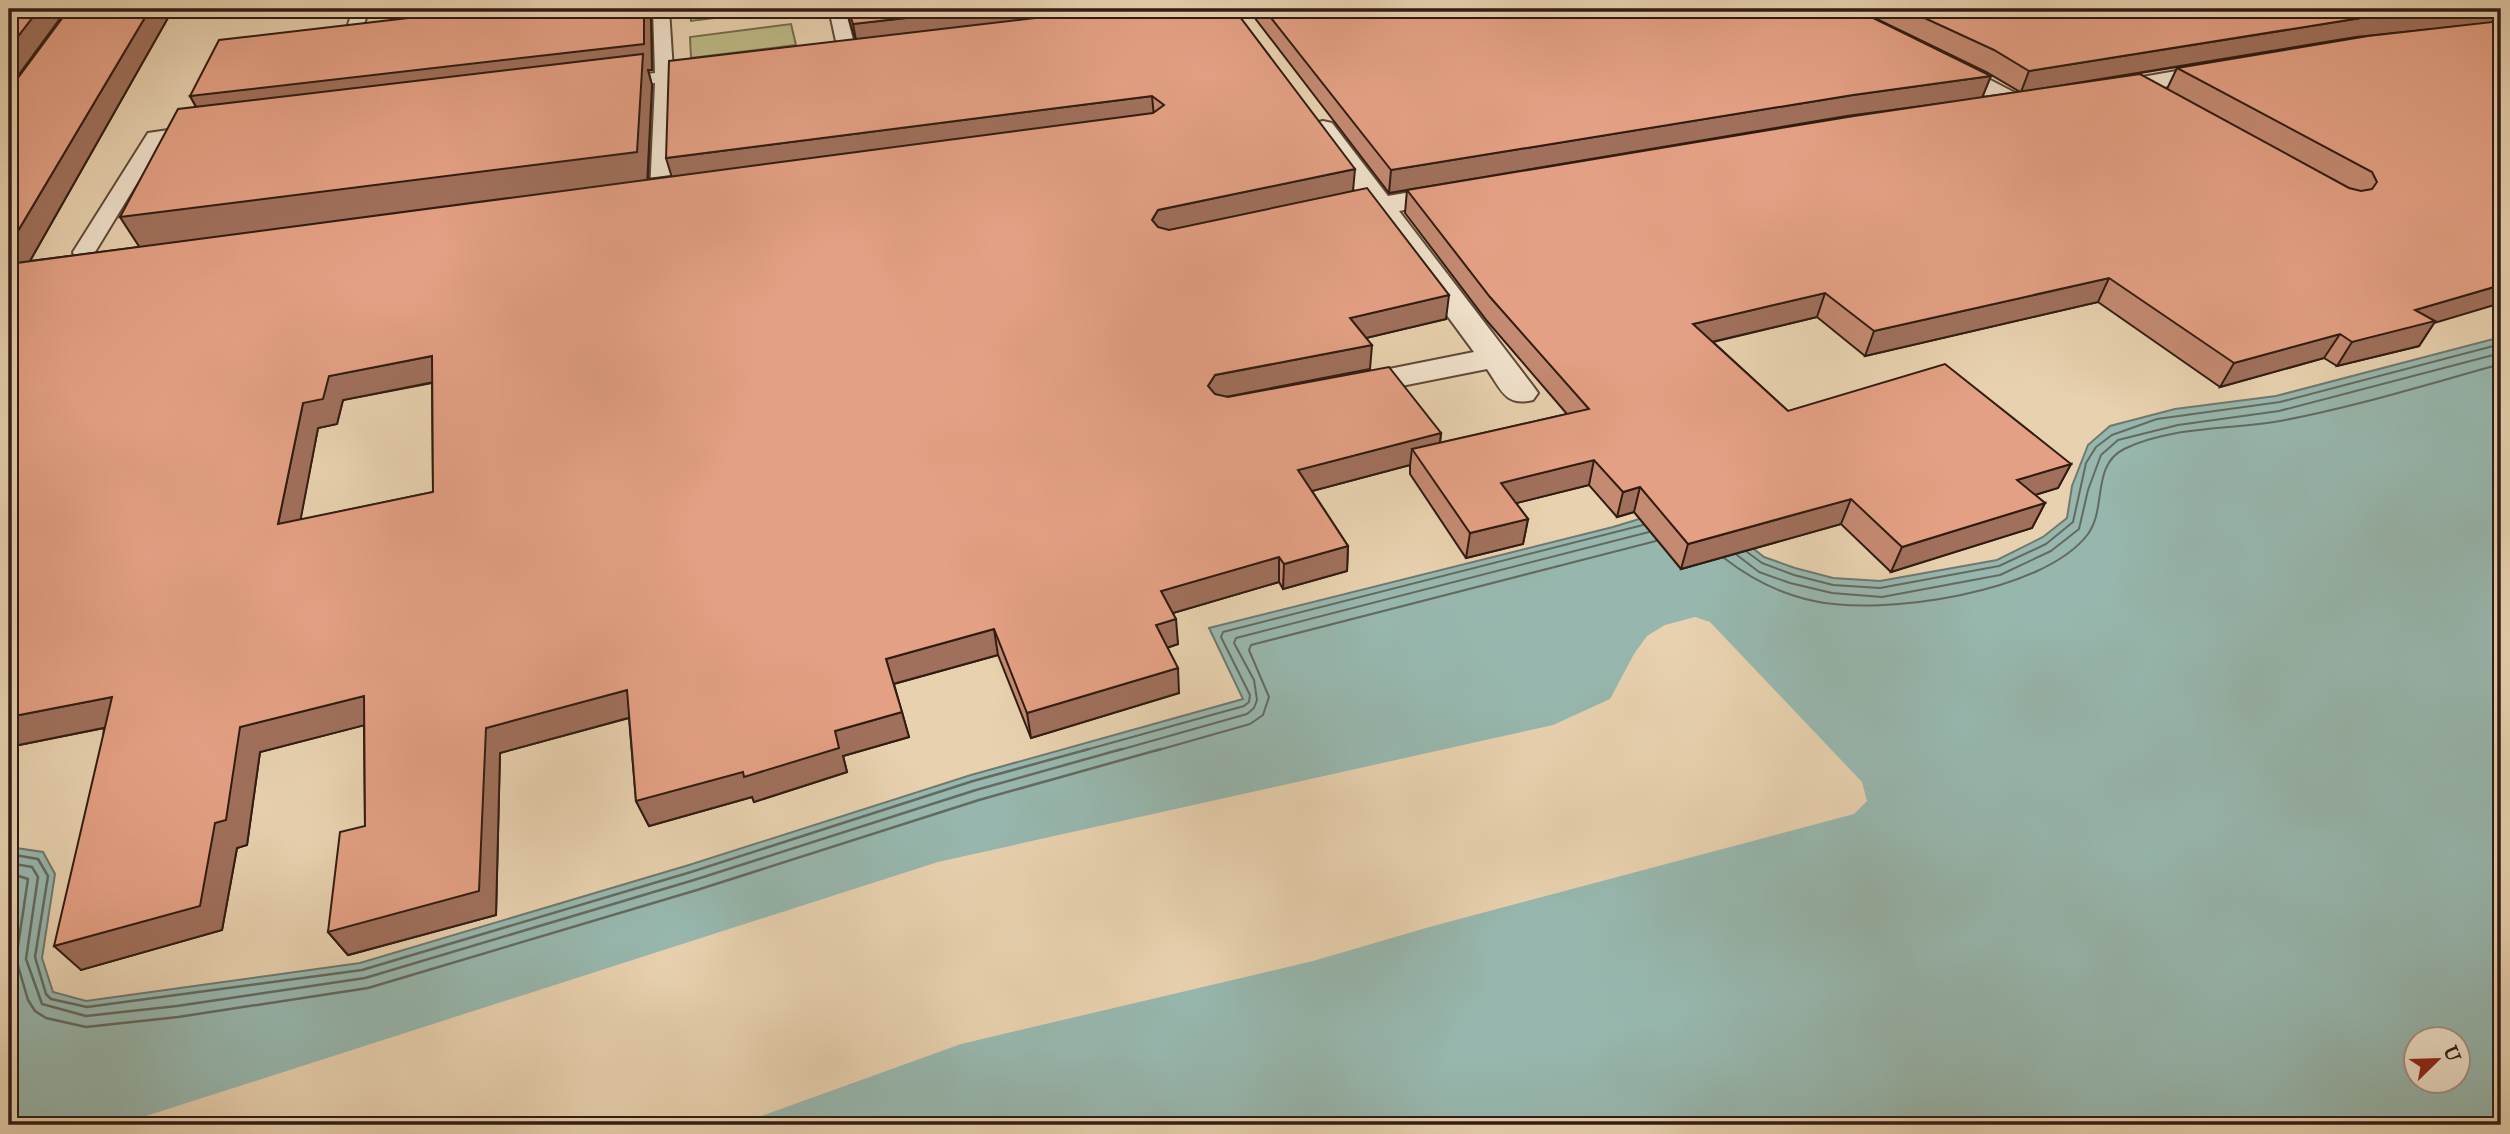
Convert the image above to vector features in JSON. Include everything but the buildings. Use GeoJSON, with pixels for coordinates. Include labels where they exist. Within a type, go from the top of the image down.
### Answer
{"type":"FeatureCollection","features":[{"type":"Feature","properties":{"kind":"street"},"geometry":{"type":"LineString","coordinates":[[1926,54],[2028,101],[1977,109]]}},
{"type":"Feature","properties":{"kind":"street"},"geometry":{"type":"LineString","coordinates":[[2076,95],[2249,66]]}},
{"type":"Feature","properties":{"kind":"street"},"geometry":{"type":"LineString","coordinates":[[2135,85],[2170,105]]}},
{"type":"Feature","properties":{"kind":"street"},"geometry":{"type":"LineString","coordinates":[[1309,110],[1367,203],[1521,393]]}},
{"type":"Feature","properties":{"kind":"street"},"geometry":{"type":"LineString","coordinates":[[1367,203],[1477,189]]}},
{"type":"Feature","properties":{"kind":"street"},"geometry":{"type":"LineString","coordinates":[[1321,391],[1495,358]]}},
{"type":"Feature","properties":{"kind":"lane"},"geometry":{"type":"LineString","coordinates":[[310,43],[352,38],[361,9]]}},
{"type":"Feature","properties":{"kind":"lane"},"geometry":{"type":"LineString","coordinates":[[660,193],[664,77],[661,9]]}},
{"type":"Feature","properties":{"kind":"lane"},"geometry":{"type":"LineString","coordinates":[[837,9],[848,55]]}},
{"type":"Feature","properties":{"kind":"lane"},"geometry":{"type":"LineString","coordinates":[[594,85],[730,69]]}},
{"type":"Feature","properties":{"kind":"lane"},"geometry":{"type":"LineString","coordinates":[[174,134],[188,111]]}},
{"type":"Feature","properties":{"kind":"lane"},"geometry":{"type":"LineString","coordinates":[[134,261],[95,265],[85,261],[84,252],[155,137],[220,129]]}},
{"type":"Feature","properties":{"kind":"shaded area"},"geometry":{"type":"Polygon","coordinates":[[[690,9],[786,9],[691,21],[690,9]]]}},
{"type":"Feature","properties":{"kind":"shaded area"},"geometry":{"type":"Polygon","coordinates":[[[791,24],[796,45],[691,58],[690,37],[791,24]]]}},
{"type":"Feature","properties":{"kind":"water"},"geometry":{"type":"Polygon","coordinates":[[[2501,337],[2501,1125],[9,1125],[9,847],[43,852],[55,874],[42,958],[53,992],[86,1001],[360,963],[689,865],[971,775],[1243,699],[1209,628],[1613,527],[1695,502],[1764,557],[1833,578],[1880,581],[1997,560],[2043,537],[2067,518],[2072,486],[2088,445],[2110,426],[2175,409],[2276,396],[2501,337]]]}},
{"type":"Feature","properties":{"kind":"pier"},"geometry":{"type":"Polygon","coordinates":[[[1695,617],[1710,622],[1862,782],[1867,801],[1854,814],[1433,926],[1313,961],[961,1044],[736,1125],[118,1125],[938,862],[1553,725],[1610,699],[1647,636],[1665,625],[1695,617]]]}}]}
